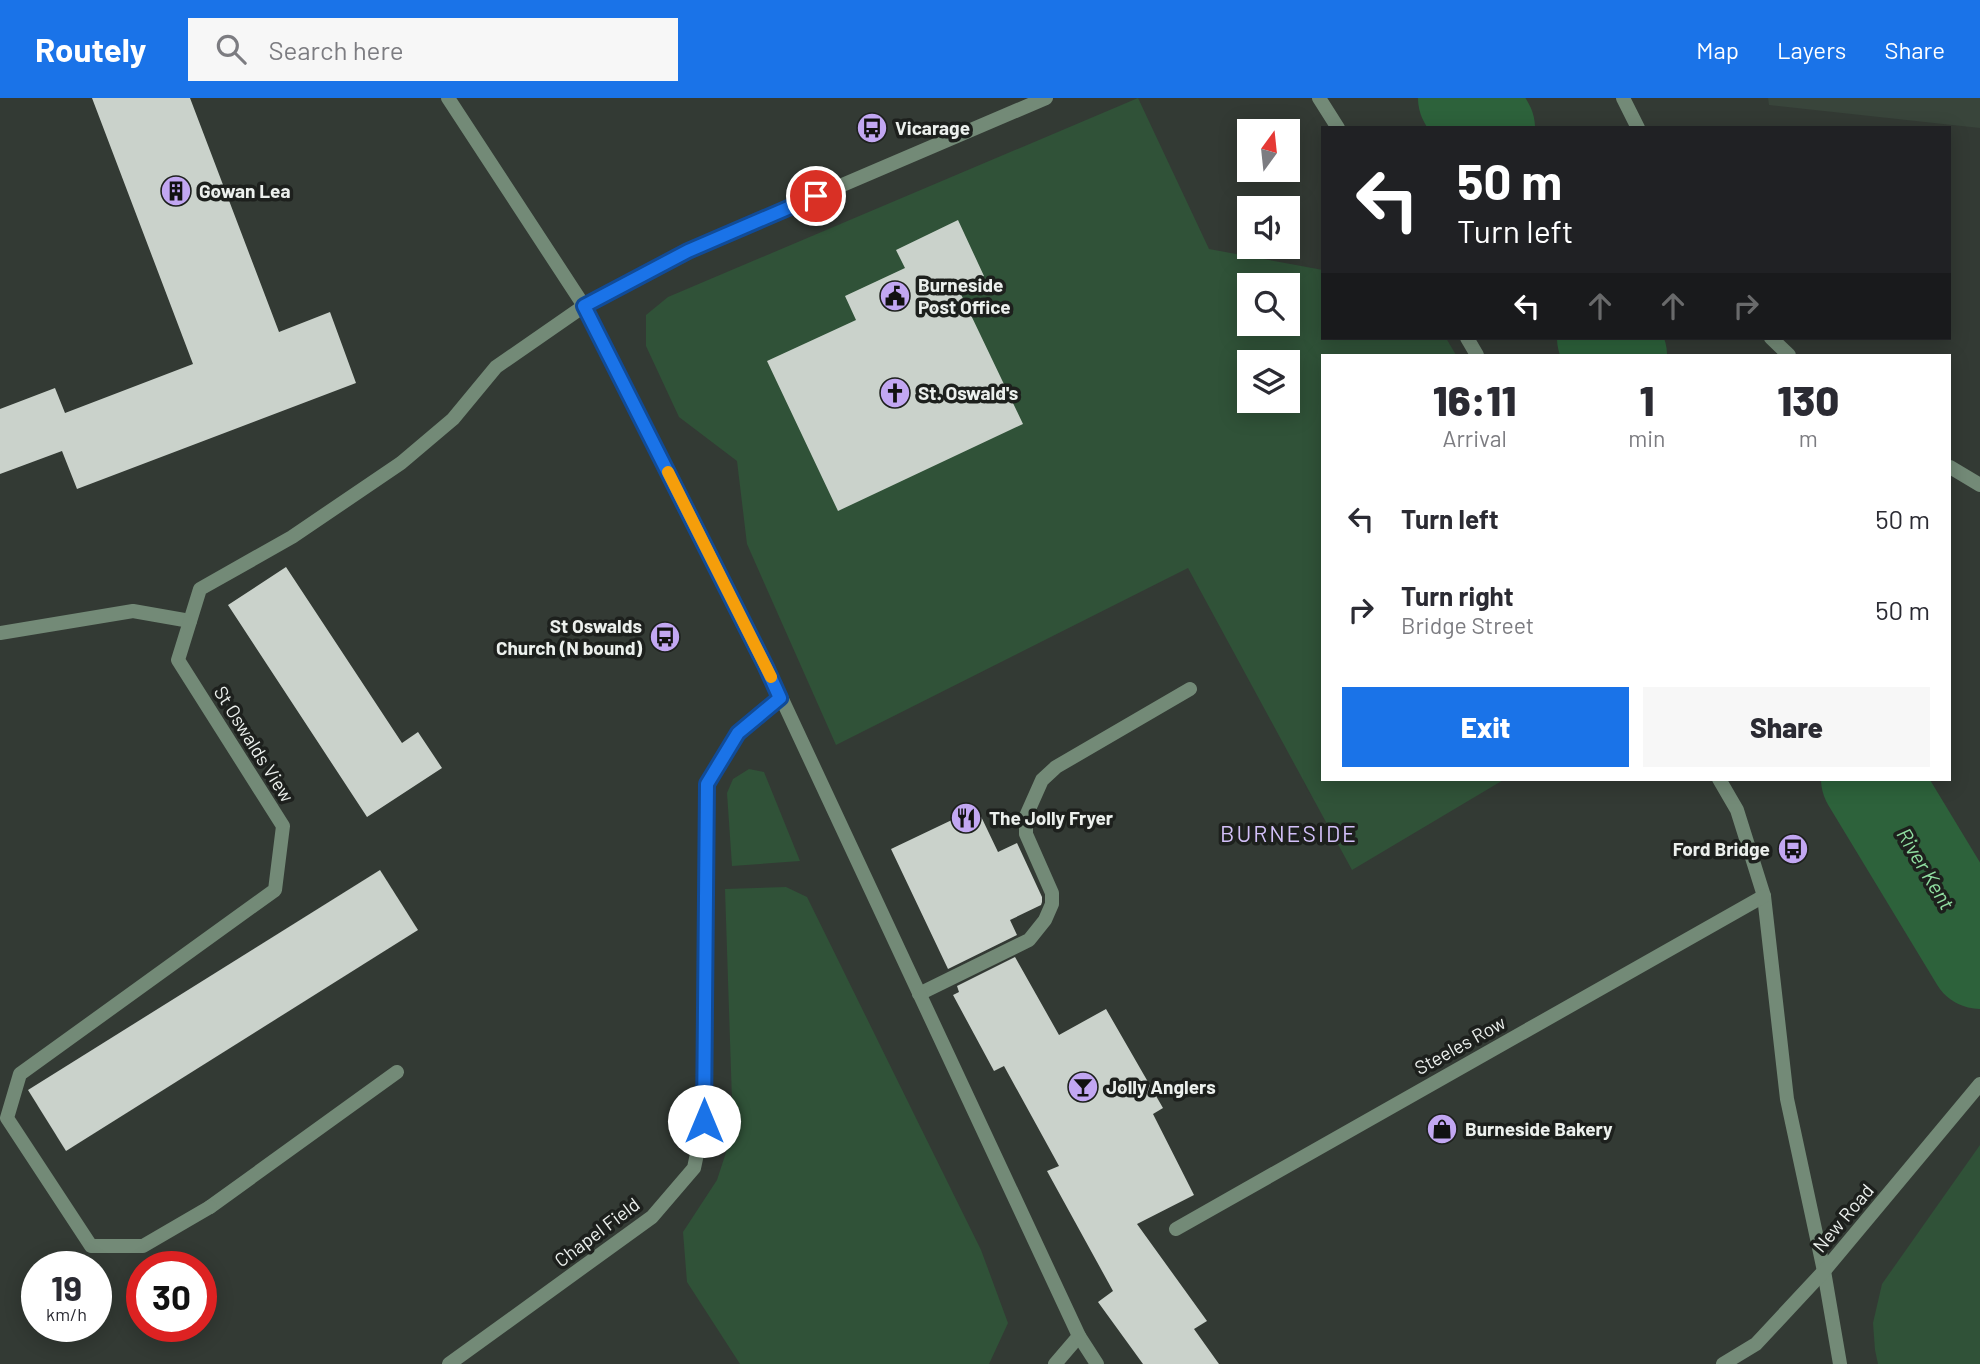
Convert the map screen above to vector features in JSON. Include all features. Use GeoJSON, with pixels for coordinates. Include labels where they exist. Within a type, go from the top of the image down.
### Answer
{"type":"FeatureCollection","features":[{"type":"Feature","properties":{"kind":"street"},"geometry":{"type":"LineString","coordinates":[[448,98],[584,306],[766,667],[1079,1336],[1097,1364]]}},
{"type":"Feature","properties":{"kind":"street","name":"St Oswalds View"},"geometry":{"type":"LineString","coordinates":[[397,1072],[210,1207],[143,1245],[91,1246],[7,1118],[20,1074],[275,890],[283,826],[178,660],[200,589],[292,537],[401,463],[453,419],[496,368],[584,306],[688,251],[1046,98]]}},
{"type":"Feature","properties":{"kind":"street"},"geometry":{"type":"LineString","coordinates":[[1319,98],[1337,126]]}},
{"type":"Feature","properties":{"kind":"street"},"geometry":{"type":"LineString","coordinates":[[1623,98],[1637,126]]}},
{"type":"Feature","properties":{"kind":"street"},"geometry":{"type":"LineString","coordinates":[[1773,340],[1788,354]]}},
{"type":"Feature","properties":{"kind":"street"},"geometry":{"type":"LineString","coordinates":[[1951,468],[1980,485]]}},
{"type":"Feature","properties":{"kind":"street"},"geometry":{"type":"LineString","coordinates":[[0,633],[132,611],[190,621]]}},
{"type":"Feature","properties":{"kind":"street"},"geometry":{"type":"LineString","coordinates":[[919,994],[1029,940],[1045,920],[1052,904],[1052,892],[1027,834],[1026,825],[1026,816],[1042,780],[1056,767],[1190,689]]}},
{"type":"Feature","properties":{"kind":"street","name":"Chapel Field"},"geometry":{"type":"LineString","coordinates":[[449,1364],[652,1217],[694,1168],[704,1121],[707,784],[738,733],[780,698]]}},
{"type":"Feature","properties":{"kind":"street"},"geometry":{"type":"LineString","coordinates":[[1720,781],[1737,810],[1763,896],[1787,1099],[1824,1271],[1840,1364]]}},
{"type":"Feature","properties":{"kind":"street","name":"Steeles Row"},"geometry":{"type":"LineString","coordinates":[[1176,1229],[1763,896]]}},
{"type":"Feature","properties":{"kind":"street","name":"New Road"},"geometry":{"type":"LineString","coordinates":[[1723,1364],[1756,1344],[1824,1271],[1980,1084]]}},
{"type":"Feature","properties":{"kind":"street"},"geometry":{"type":"LineString","coordinates":[[1055,1364],[1079,1336]]}},
{"type":"Feature","properties":{"kind":"shaded area"},"geometry":{"type":"Polygon","coordinates":[[[1768,98],[1980,98],[1980,128],[1769,105],[1768,98]]]}},
{"type":"Feature","properties":{"kind":"green space"},"geometry":{"type":"Polygon","coordinates":[[[1138,98],[1209,249],[1237,254],[1237,259],[1263,259],[1321,270],[1321,340],[1447,340],[1455,354],[1321,354],[1321,781],[1502,781],[1352,870],[1188,568],[836,745],[747,544],[737,461],[679,417],[646,346],[646,315],[668,297],[1138,98]]]}},
{"type":"Feature","properties":{"kind":"green space"},"geometry":{"type":"Polygon","coordinates":[[[749,769],[764,772],[800,861],[732,866],[727,793],[733,779],[749,769]]]}},
{"type":"Feature","properties":{"kind":"green space"},"geometry":{"type":"Polygon","coordinates":[[[786,887],[807,897],[981,1250],[1008,1323],[989,1364],[740,1364],[687,1282],[683,1232],[717,1180],[733,1131],[725,889],[786,887]]]}},
{"type":"Feature","properties":{"kind":"green space"},"geometry":{"type":"Polygon","coordinates":[[[1980,1145],[1980,1364],[1878,1364],[1873,1323],[1882,1284],[1980,1145]]]}},
{"type":"Feature","properties":{"kind":"building"},"geometry":{"type":"Polygon","coordinates":[[[92,98],[190,98],[279,332],[330,312],[356,383],[77,489],[62,451],[0,474],[0,409],[55,388],[65,413],[193,364],[92,98]]]}},
{"type":"Feature","properties":{"kind":"building","name":"St. Oswald's"},"geometry":{"type":"Polygon","coordinates":[[[958,220],[984,276],[958,288],[1023,424],[838,511],[767,361],[856,320],[845,296],[905,268],[896,250],[958,220]]]}},
{"type":"Feature","properties":{"kind":"building"},"geometry":{"type":"Polygon","coordinates":[[[286,567],[402,743],[418,732],[442,768],[367,817],[228,605],[286,567]]]}},
{"type":"Feature","properties":{"kind":"building"},"geometry":{"type":"Polygon","coordinates":[[[977,808],[998,852],[1017,843],[1042,902],[1041,905],[1010,920],[1017,935],[948,969],[891,849],[977,808]]]}},
{"type":"Feature","properties":{"kind":"building"},"geometry":{"type":"Polygon","coordinates":[[[380,870],[418,930],[66,1151],[28,1090],[380,870]]]}},
{"type":"Feature","properties":{"kind":"building"},"geometry":{"type":"Polygon","coordinates":[[[1015,957],[1059,1035],[1106,1009],[1163,1108],[1153,1114],[1194,1195],[1137,1224],[1207,1321],[1194,1329],[1219,1364],[1143,1364],[1098,1302],[1113,1291],[1047,1171],[1059,1166],[1004,1066],[994,1071],[953,995],[959,992],[957,986],[1015,957]]]}},
{"type":"Feature","properties":{"kind":"waterway","name":"River Kent"},"geometry":{"type":"LineString","coordinates":[[1468,98],[1484,126]]}},
{"type":"Feature","properties":{"kind":"waterway","name":"River Kent"},"geometry":{"type":"LineString","coordinates":[[1608,340],[1616,354]]}},
{"type":"Feature","properties":{"kind":"waterway","name":"River Kent"},"geometry":{"type":"LineString","coordinates":[[1872,781],[1980,959]]}},
{"type":"Feature","properties":{"kind":"slow traffic"},"geometry":{"type":"LineString","coordinates":[[668,472],[771,677]]}},
{"type":"Feature","properties":{"kind":"place","name":"Vicarage"},"geometry":{"type":"Point","coordinates":[872,128]}},
{"type":"Feature","properties":{"kind":"place","name":"Gowan Lea"},"geometry":{"type":"Point","coordinates":[176,191]}},
{"type":"Feature","properties":{"kind":"place","name":"Burneside Post Office"},"geometry":{"type":"Point","coordinates":[895,296]}},
{"type":"Feature","properties":{"kind":"place","name":"St. Oswald's"},"geometry":{"type":"Point","coordinates":[895,393]}},
{"type":"Feature","properties":{"kind":"place","name":"St Oswalds Church (N bound)"},"geometry":{"type":"Point","coordinates":[665,637]}},
{"type":"Feature","properties":{"kind":"place","name":"The Jolly Fryer"},"geometry":{"type":"Point","coordinates":[966,818]}},
{"type":"Feature","properties":{"kind":"place","name":"Ford Bridge"},"geometry":{"type":"Point","coordinates":[1793,849]}},
{"type":"Feature","properties":{"kind":"place","name":"Jolly Anglers"},"geometry":{"type":"Point","coordinates":[1083,1087]}},
{"type":"Feature","properties":{"kind":"place","name":"Burneside Bakery"},"geometry":{"type":"Point","coordinates":[1442,1129]}},
{"type":"Feature","properties":{"kind":"district","name":"BURNESIDE"},"geometry":{"type":"Point","coordinates":[1289,834]}},
{"type":"Feature","properties":{"kind":"route"},"geometry":{"type":"LineString","coordinates":[[704,1121],[707,784],[738,733],[780,698],[584,306],[688,251],[816,196]]}}]}
